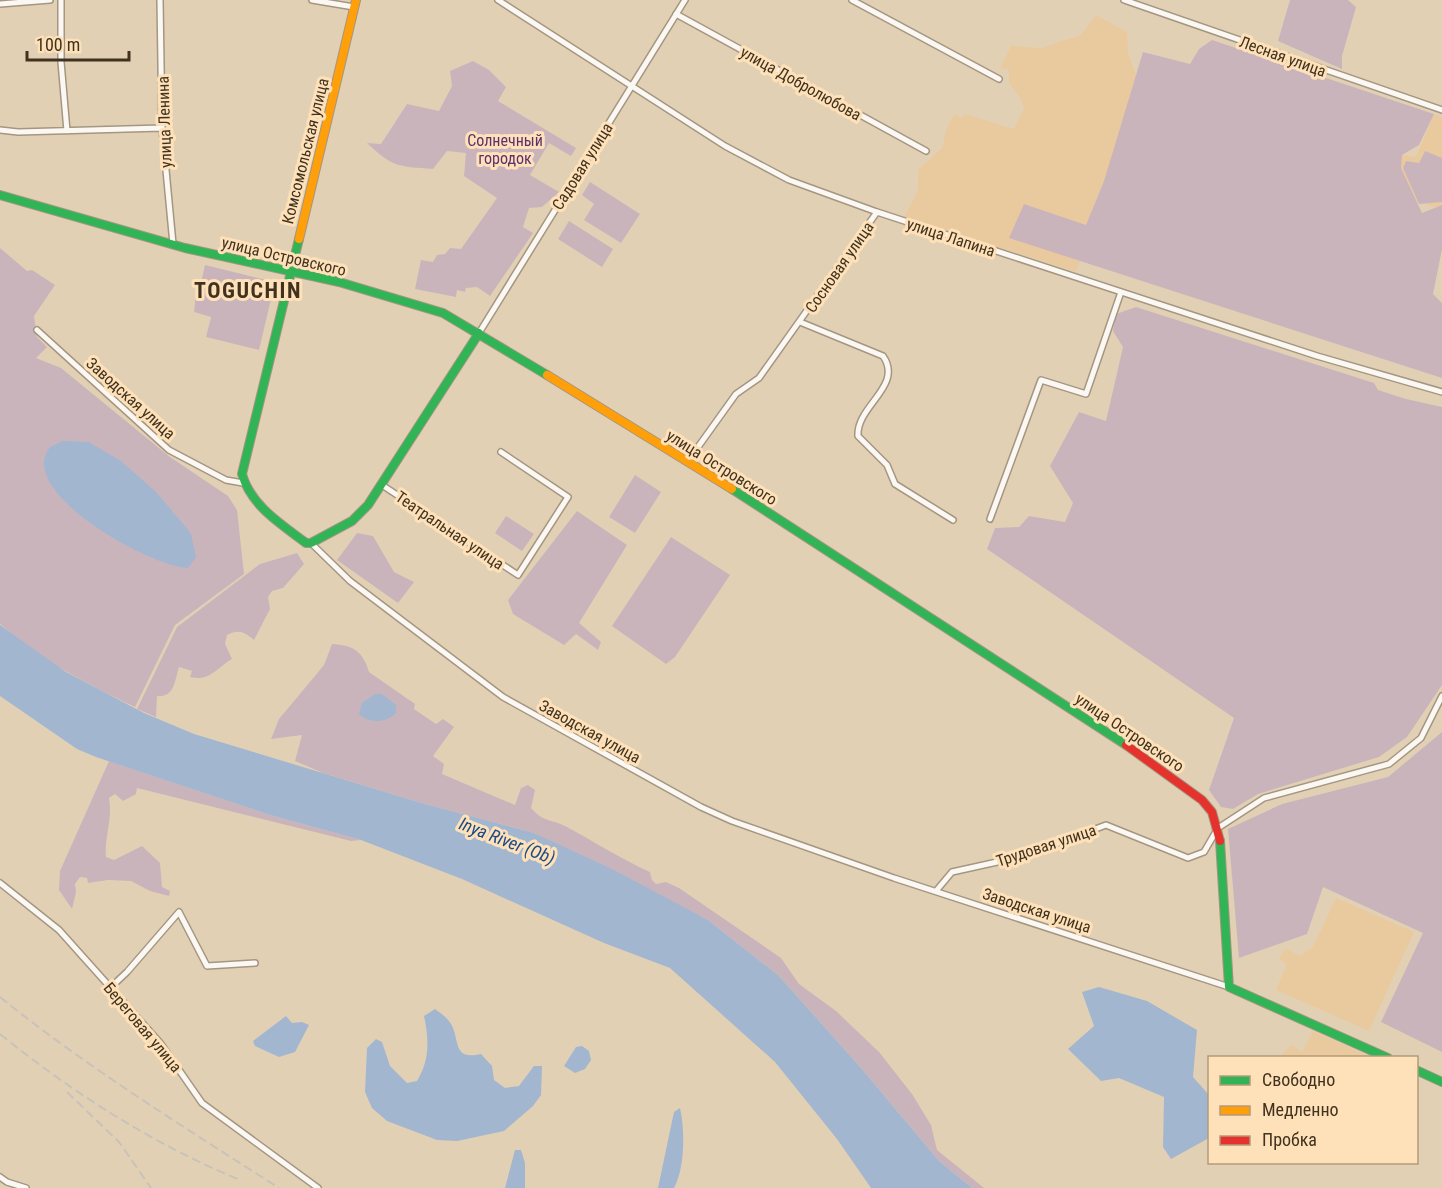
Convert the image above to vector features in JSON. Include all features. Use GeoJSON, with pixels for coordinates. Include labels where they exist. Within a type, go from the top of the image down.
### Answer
{"type":"FeatureCollection","features":[{"type":"Feature","properties":{"kind":"street"},"geometry":{"type":"LineString","coordinates":[[0,4],[50,0]]}},
{"type":"Feature","properties":{"kind":"street"},"geometry":{"type":"LineString","coordinates":[[61,0],[61,62],[67,131]]}},
{"type":"Feature","properties":{"kind":"street","name":"улица Ленина"},"geometry":{"type":"LineString","coordinates":[[160,0],[162,128],[173,244]]}},
{"type":"Feature","properties":{"kind":"street"},"geometry":{"type":"LineString","coordinates":[[312,0],[355,3]]}},
{"type":"Feature","properties":{"kind":"street","name":"улица Лапина"},"geometry":{"type":"LineString","coordinates":[[498,0],[725,146],[789,180],[877,212],[1317,356],[1442,392]]}},
{"type":"Feature","properties":{"kind":"street","name":"Садовая улица"},"geometry":{"type":"LineString","coordinates":[[479,333],[685,0]]}},
{"type":"Feature","properties":{"kind":"street"},"geometry":{"type":"LineString","coordinates":[[852,0],[999,79]]}},
{"type":"Feature","properties":{"kind":"street","name":"Лесная улица"},"geometry":{"type":"LineString","coordinates":[[1124,0],[1442,111]]}},
{"type":"Feature","properties":{"kind":"street","name":"Комсомольская улица"},"geometry":{"type":"LineString","coordinates":[[243,483],[242,474],[257,403],[355,3]]}},
{"type":"Feature","properties":{"kind":"street","name":"улица Добролюбова"},"geometry":{"type":"LineString","coordinates":[[676,14],[926,151]]}},
{"type":"Feature","properties":{"kind":"street"},"geometry":{"type":"LineString","coordinates":[[0,130],[67,131],[162,128]]}},
{"type":"Feature","properties":{"kind":"street","name":"улица Островского"},"geometry":{"type":"LineString","coordinates":[[0,195],[173,244],[339,282],[420,304],[443,313],[688,461],[1072,708],[1190,789],[1212,812],[1222,847],[1229,987]]}},
{"type":"Feature","properties":{"kind":"street","name":"Сосновая улица"},"geometry":{"type":"LineString","coordinates":[[688,461],[736,394],[759,378],[877,212]]}},
{"type":"Feature","properties":{"kind":"street"},"geometry":{"type":"LineString","coordinates":[[990,519],[1041,380],[1086,394],[1121,292]]}},
{"type":"Feature","properties":{"kind":"street","name":"Сосновая улица"},"geometry":{"type":"LineString","coordinates":[[800,322],[883,356],[889,364],[889,379],[857,426],[858,436],[886,465],[896,484],[953,520]]}},
{"type":"Feature","properties":{"kind":"street","name":"Заводская улица"},"geometry":{"type":"LineString","coordinates":[[37,330],[169,450],[226,480],[243,483],[277,519],[306,543],[311,543],[350,581],[395,617],[503,698],[543,722],[732,821],[1229,987]]}},
{"type":"Feature","properties":{"kind":"street"},"geometry":{"type":"LineString","coordinates":[[311,543],[352,521],[368,505],[479,333]]}},
{"type":"Feature","properties":{"kind":"street","name":"Театральная улица"},"geometry":{"type":"LineString","coordinates":[[382,484],[518,575],[568,498],[501,452]]}},
{"type":"Feature","properties":{"kind":"street"},"geometry":{"type":"LineString","coordinates":[[1218,828],[1264,798],[1389,764],[1421,738],[1442,696]]}},
{"type":"Feature","properties":{"kind":"street","name":"Трудовая улица"},"geometry":{"type":"LineString","coordinates":[[936,891],[952,872],[1024,856],[1107,825],[1188,858],[1204,852],[1218,828]]}},
{"type":"Feature","properties":{"kind":"street","name":"Береговая улица"},"geometry":{"type":"LineString","coordinates":[[0,883],[59,930],[173,1059],[202,1103],[318,1188]]}},
{"type":"Feature","properties":{"kind":"street"},"geometry":{"type":"LineString","coordinates":[[110,988],[128,972],[179,912],[207,966],[255,963]]}},
{"type":"Feature","properties":{"kind":"street"},"geometry":{"type":"LineString","coordinates":[[1229,987],[1384,1056]]}},
{"type":"Feature","properties":{"kind":"street"},"geometry":{"type":"LineString","coordinates":[[1418,1071],[1442,1082]]}},
{"type":"Feature","properties":{"kind":"street"},"geometry":{"type":"LineString","coordinates":[[0,1177],[7,1182],[26,1188]]}},
{"type":"Feature","properties":{"kind":"shaded area"},"geometry":{"type":"Polygon","coordinates":[[[1096,15],[1127,32],[1128,53],[1139,83],[1076,272],[904,217],[918,191],[918,170],[942,148],[947,127],[955,114],[961,118],[965,114],[1014,129],[1024,108],[1021,99],[1009,83],[1009,70],[1000,68],[1011,46],[1041,48],[1081,35],[1096,15]]]}},
{"type":"Feature","properties":{"kind":"shaded area"},"geometry":{"type":"Polygon","coordinates":[[[1434,114],[1442,117],[1442,210],[1406,197],[1396,169],[1402,155],[1416,157],[1434,114]]]}},
{"type":"Feature","properties":{"kind":"shaded area"},"geometry":{"type":"Polygon","coordinates":[[[1336,898],[1414,932],[1369,1031],[1276,990],[1287,964],[1279,959],[1285,948],[1300,956],[1313,947],[1336,898]]]}},
{"type":"Feature","properties":{"kind":"shaded area"},"geometry":{"type":"Polygon","coordinates":[[[1313,1031],[1369,1056],[1280,1056],[1292,1045],[1302,1052],[1313,1031]]]}},
{"type":"Feature","properties":{"kind":"green space"},"geometry":{"type":"Polygon","coordinates":[[[1290,0],[1348,0],[1356,7],[1342,56],[1342,69],[1278,41],[1290,0]]]}},
{"type":"Feature","properties":{"kind":"green space"},"geometry":{"type":"Polygon","coordinates":[[[1212,40],[1434,114],[1419,145],[1402,155],[1401,168],[1422,213],[1442,205],[1442,249],[1433,294],[1442,303],[1442,378],[1009,238],[1024,204],[1086,225],[1104,181],[1143,52],[1190,64],[1199,49],[1212,40]]]}},
{"type":"Feature","properties":{"kind":"green space","name":"Солнечный городок"},"geometry":{"type":"Polygon","coordinates":[[[473,61],[489,70],[506,87],[498,101],[576,148],[571,156],[549,143],[530,175],[559,192],[542,207],[529,208],[523,227],[533,233],[490,296],[477,287],[466,288],[465,292],[457,290],[456,297],[415,289],[421,260],[433,262],[437,255],[445,254],[450,248],[461,249],[497,198],[464,176],[466,153],[447,151],[433,169],[411,167],[390,161],[367,143],[381,144],[407,104],[439,111],[452,86],[450,71],[473,61]]]}},
{"type":"Feature","properties":{"kind":"green space"},"geometry":{"type":"Polygon","coordinates":[[[1425,151],[1442,158],[1442,202],[1419,204],[1403,168],[1406,161],[1419,163],[1425,151]]]}},
{"type":"Feature","properties":{"kind":"green space"},"geometry":{"type":"Polygon","coordinates":[[[590,182],[640,214],[621,243],[584,220],[594,204],[582,195],[590,182]]]}},
{"type":"Feature","properties":{"kind":"green space"},"geometry":{"type":"Polygon","coordinates":[[[569,221],[613,249],[602,267],[558,239],[569,221]]]}},
{"type":"Feature","properties":{"kind":"green space"},"geometry":{"type":"Polygon","coordinates":[[[0,248],[27,271],[32,270],[55,285],[34,316],[37,337],[47,347],[36,358],[61,368],[170,457],[228,496],[237,510],[244,574],[175,625],[135,707],[48,660],[0,624],[0,248]]]}},
{"type":"Feature","properties":{"kind":"green space"},"geometry":{"type":"Polygon","coordinates":[[[205,265],[275,282],[259,350],[206,337],[211,317],[194,312],[197,283],[201,283],[205,265]]]}},
{"type":"Feature","properties":{"kind":"green space"},"geometry":{"type":"Polygon","coordinates":[[[1136,307],[1374,383],[1378,390],[1442,407],[1442,685],[1407,737],[1379,757],[1258,794],[1233,809],[1221,807],[1209,790],[1234,718],[987,549],[995,528],[1019,527],[1029,516],[1065,522],[1073,503],[1050,466],[1079,412],[1106,421],[1123,347],[1113,331],[1116,314],[1136,307]]]}},
{"type":"Feature","properties":{"kind":"green space"},"geometry":{"type":"Polygon","coordinates":[[[635,475],[661,492],[635,533],[609,517],[635,475]]]}},
{"type":"Feature","properties":{"kind":"green space"},"geometry":{"type":"Polygon","coordinates":[[[577,511],[627,545],[579,623],[601,642],[598,650],[576,634],[564,645],[513,614],[508,600],[577,511]]]}},
{"type":"Feature","properties":{"kind":"green space"},"geometry":{"type":"Polygon","coordinates":[[[506,516],[534,534],[522,551],[495,533],[506,516]]]}},
{"type":"Feature","properties":{"kind":"green space"},"geometry":{"type":"Polygon","coordinates":[[[357,533],[373,536],[394,572],[414,582],[398,603],[337,560],[357,533]]]}},
{"type":"Feature","properties":{"kind":"green space"},"geometry":{"type":"Polygon","coordinates":[[[671,537],[730,575],[675,657],[666,664],[612,626],[671,537]]]}},
{"type":"Feature","properties":{"kind":"green space"},"geometry":{"type":"Polygon","coordinates":[[[297,553],[304,564],[283,588],[272,591],[268,597],[270,609],[254,640],[241,632],[227,635],[225,644],[232,659],[202,678],[190,677],[192,671],[179,667],[171,691],[163,696],[157,696],[156,717],[137,709],[177,627],[260,564],[297,553]]]}},
{"type":"Feature","properties":{"kind":"green space"},"geometry":{"type":"Polygon","coordinates":[[[332,644],[356,650],[364,659],[369,672],[415,704],[414,709],[436,724],[443,719],[454,727],[433,756],[444,764],[442,774],[515,805],[521,788],[528,785],[535,790],[531,808],[540,816],[567,827],[650,872],[656,884],[666,882],[679,888],[781,958],[799,984],[836,1011],[879,1052],[912,1094],[931,1125],[937,1150],[984,1188],[972,1188],[939,1161],[861,1068],[779,976],[708,920],[534,833],[425,804],[323,773],[295,761],[302,735],[271,739],[279,719],[324,665],[332,644]]]}},
{"type":"Feature","properties":{"kind":"green space"},"geometry":{"type":"Polygon","coordinates":[[[1442,732],[1442,1052],[1381,1022],[1423,933],[1323,887],[1307,934],[1239,958],[1228,829],[1282,804],[1388,777],[1442,732]]]}},
{"type":"Feature","properties":{"kind":"green space"},"geometry":{"type":"Polygon","coordinates":[[[109,761],[270,815],[361,840],[351,841],[137,788],[136,794],[123,801],[115,794],[109,798],[106,857],[114,860],[142,846],[160,863],[162,887],[170,891],[169,896],[150,891],[131,881],[108,880],[88,883],[87,878],[80,877],[75,884],[76,892],[72,909],[59,890],[60,871],[109,761]]]}},
{"type":"Feature","properties":{"kind":"water"},"geometry":{"type":"Polygon","coordinates":[[[63,441],[89,442],[121,461],[156,492],[191,534],[196,557],[188,568],[145,555],[118,541],[91,524],[68,504],[51,484],[44,465],[50,447],[63,441]]]}},
{"type":"Feature","properties":{"kind":"water","name":"Inya River (Ob)"},"geometry":{"type":"Polygon","coordinates":[[[0,625],[66,672],[144,713],[194,734],[425,804],[534,833],[612,869],[708,920],[779,976],[861,1068],[939,1161],[972,1188],[871,1188],[837,1139],[775,1062],[670,968],[604,943],[462,879],[361,840],[270,815],[77,749],[0,696],[0,625]]]}},
{"type":"Feature","properties":{"kind":"water"},"geometry":{"type":"Polygon","coordinates":[[[375,694],[382,694],[396,705],[396,713],[388,719],[378,721],[359,714],[362,703],[375,694]]]}},
{"type":"Feature","properties":{"kind":"water"},"geometry":{"type":"Polygon","coordinates":[[[1099,987],[1147,1001],[1197,1030],[1193,1077],[1208,1094],[1208,1139],[1171,1159],[1163,1147],[1164,1097],[1119,1078],[1101,1081],[1068,1049],[1094,1026],[1082,992],[1099,987]]]}},
{"type":"Feature","properties":{"kind":"water"},"geometry":{"type":"Polygon","coordinates":[[[435,1009],[451,1024],[460,1051],[467,1055],[481,1054],[492,1066],[494,1080],[505,1088],[519,1086],[534,1066],[542,1066],[541,1095],[533,1106],[504,1131],[457,1141],[437,1140],[387,1121],[372,1108],[365,1092],[367,1048],[376,1039],[382,1042],[390,1066],[407,1083],[417,1081],[424,1065],[427,1049],[424,1016],[435,1009]]]}},
{"type":"Feature","properties":{"kind":"water"},"geometry":{"type":"Polygon","coordinates":[[[286,1016],[292,1023],[302,1022],[309,1025],[295,1052],[279,1057],[255,1046],[253,1041],[286,1016]]]}},
{"type":"Feature","properties":{"kind":"water"},"geometry":{"type":"Polygon","coordinates":[[[582,1046],[589,1051],[591,1060],[585,1069],[575,1073],[564,1066],[576,1047],[582,1046]]]}},
{"type":"Feature","properties":{"kind":"water"},"geometry":{"type":"Polygon","coordinates":[[[680,1108],[683,1138],[678,1180],[674,1188],[658,1188],[674,1112],[680,1108]]]}},
{"type":"Feature","properties":{"kind":"water"},"geometry":{"type":"Polygon","coordinates":[[[515,1150],[521,1150],[525,1163],[525,1188],[505,1188],[515,1150]]]}},
{"type":"Feature","properties":{"kind":"railway"},"geometry":{"type":"LineString","coordinates":[[0,997],[102,1073],[279,1188]]}},
{"type":"Feature","properties":{"kind":"railway"},"geometry":{"type":"LineString","coordinates":[[0,1034],[56,1077],[115,1116],[176,1150],[240,1180]]}},
{"type":"Feature","properties":{"kind":"railway"},"geometry":{"type":"LineString","coordinates":[[67,1092],[119,1142],[151,1188]]}},
{"type":"Feature","properties":{"kind":"traffic: fast"},"geometry":{"type":"LineString","coordinates":[[0,195],[185,248],[339,282],[443,313],[547,375]]}},
{"type":"Feature","properties":{"kind":"traffic: fast"},"geometry":{"type":"LineString","coordinates":[[299,239],[242,474],[252,496],[260,505],[306,543],[311,543],[352,521],[368,505],[479,333]]}},
{"type":"Feature","properties":{"kind":"traffic: fast"},"geometry":{"type":"LineString","coordinates":[[732,489],[1126,745]]}},
{"type":"Feature","properties":{"kind":"traffic: fast"},"geometry":{"type":"LineString","coordinates":[[1220,841],[1229,987],[1384,1056]]}},
{"type":"Feature","properties":{"kind":"traffic: fast"},"geometry":{"type":"LineString","coordinates":[[1418,1071],[1442,1082]]}},
{"type":"Feature","properties":{"kind":"traffic: slow"},"geometry":{"type":"LineString","coordinates":[[299,239],[356,0]]}},
{"type":"Feature","properties":{"kind":"traffic: slow"},"geometry":{"type":"LineString","coordinates":[[547,375],[732,489]]}},
{"type":"Feature","properties":{"kind":"traffic: jam"},"geometry":{"type":"LineString","coordinates":[[1126,745],[1202,800],[1212,812],[1220,841]]}},
{"type":"Feature","properties":{"kind":"district","name":"TOGUCHIN"},"geometry":{"type":"Point","coordinates":[248,290]}}]}
